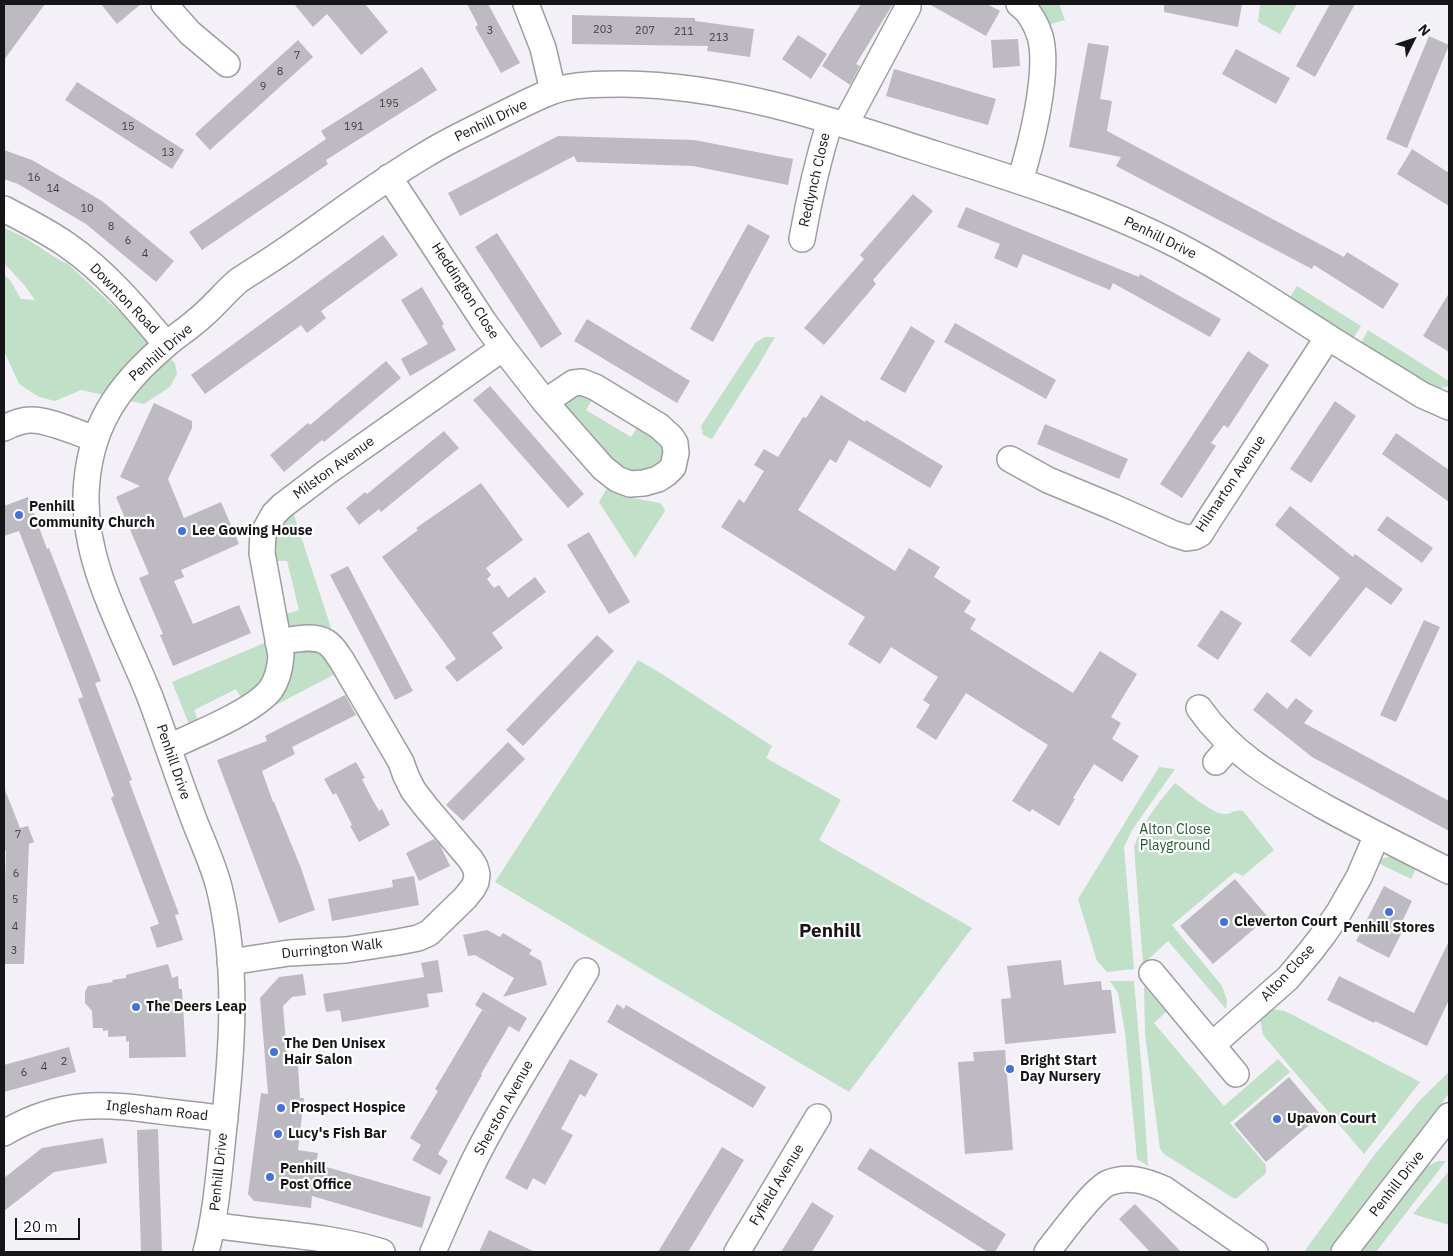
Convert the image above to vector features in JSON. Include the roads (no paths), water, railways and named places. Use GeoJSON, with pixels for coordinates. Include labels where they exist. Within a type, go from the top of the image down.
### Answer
{"type":"FeatureCollection","features":[{"type":"Feature","properties":{"kind":"street"},"geometry":{"type":"LineString","coordinates":[[164,4],[190,33],[228,64]]}},
{"type":"Feature","properties":{"kind":"street"},"geometry":{"type":"LineString","coordinates":[[526,4],[543,48],[553,91]]}},
{"type":"Feature","properties":{"kind":"street"},"geometry":{"type":"LineString","coordinates":[[1019,4],[1033,20],[1040,36],[1043,57],[1036,115],[1020,181]]}},
{"type":"Feature","properties":{"kind":"street"},"geometry":{"type":"LineString","coordinates":[[837,123],[908,7]]}},
{"type":"Feature","properties":{"kind":"street","name":"Penhill Drive"},"geometry":{"type":"LineString","coordinates":[[206,1252],[213,1225],[230,1081],[232,1024],[230,962],[224,913],[213,867],[146,688],[103,583],[89,540],[86,516],[87,472],[95,439],[103,420],[122,389],[138,370],[166,344],[192,325],[242,279],[389,178],[427,153],[553,91],[577,86],[650,84],[724,93],[837,123],[1020,181],[1085,204],[1150,232],[1182,248],[1287,310],[1422,395],[1449,407]]}},
{"type":"Feature","properties":{"kind":"street","name":"Redlynch Close"},"geometry":{"type":"LineString","coordinates":[[802,239],[808,201],[819,155],[837,123]]}},
{"type":"Feature","properties":{"kind":"street","name":"Heddington Close"},"geometry":{"type":"LineString","coordinates":[[389,178],[502,348],[545,402],[603,468],[617,479],[630,484],[658,479],[673,467],[676,453],[675,443],[671,438],[659,426],[595,387],[582,382],[573,383],[545,402]]}},
{"type":"Feature","properties":{"kind":"street","name":"Downton Road"},"geometry":{"type":"LineString","coordinates":[[4,209],[34,224],[92,264],[120,290],[166,344]]}},
{"type":"Feature","properties":{"kind":"street","name":"Hilmarton Avenue"},"geometry":{"type":"LineString","coordinates":[[1010,459],[1048,480],[1113,506],[1174,534],[1187,538],[1194,537],[1200,534],[1328,337]]}},
{"type":"Feature","properties":{"kind":"street","name":"Milston Avenue"},"geometry":{"type":"LineString","coordinates":[[169,748],[241,712],[266,694],[277,679],[281,656],[262,553],[263,534],[274,514],[327,472],[502,348]]}},
{"type":"Feature","properties":{"kind":"street"},"geometry":{"type":"LineString","coordinates":[[4,428],[16,422],[32,419],[50,423],[95,439]]}},
{"type":"Feature","properties":{"kind":"street","name":"Durrington Walk"},"geometry":{"type":"LineString","coordinates":[[230,962],[289,953],[346,950],[418,938],[429,933],[465,898],[476,882],[477,874],[471,860],[413,790],[401,762],[334,650],[328,643],[313,638],[278,642]]}},
{"type":"Feature","properties":{"kind":"street"},"geometry":{"type":"LineString","coordinates":[[1199,708],[1211,725],[1223,753],[1243,757],[1275,778],[1377,835],[1449,871]]}},
{"type":"Feature","properties":{"kind":"street","name":"Alton Close"},"geometry":{"type":"LineString","coordinates":[[1212,1045],[1288,978],[1310,952],[1350,891],[1377,835]]}},
{"type":"Feature","properties":{"kind":"street","name":"Sherston Avenue"},"geometry":{"type":"LineString","coordinates":[[434,1252],[467,1176],[494,1123],[530,1060],[586,971]]}},
{"type":"Feature","properties":{"kind":"street"},"geometry":{"type":"LineString","coordinates":[[1152,973],[1236,1074]]}},
{"type":"Feature","properties":{"kind":"street","name":"Inglesham Road"},"geometry":{"type":"LineString","coordinates":[[4,1133],[17,1125],[54,1111],[102,1104],[132,1106],[225,1119]]}},
{"type":"Feature","properties":{"kind":"street","name":"Penhill Drive"},"geometry":{"type":"LineString","coordinates":[[1344,1252],[1441,1143],[1449,1116]]}},
{"type":"Feature","properties":{"kind":"street","name":"Fyfield Avenue"},"geometry":{"type":"LineString","coordinates":[[737,1252],[818,1118]]}},
{"type":"Feature","properties":{"kind":"street"},"geometry":{"type":"LineString","coordinates":[[1047,1252],[1078,1212],[1106,1184],[1120,1180],[1138,1179],[1150,1182],[1164,1189],[1255,1252]]}},
{"type":"Feature","properties":{"kind":"street"},"geometry":{"type":"LineString","coordinates":[[213,1225],[316,1238],[382,1252]]}},
{"type":"Feature","properties":{"kind":"place","name":"Penhill Community Church"},"geometry":{"type":"Point","coordinates":[19,515]}},
{"type":"Feature","properties":{"kind":"place","name":"Lee Gowing House"},"geometry":{"type":"Point","coordinates":[182,531]}},
{"type":"Feature","properties":{"kind":"place","name":"Penhill Stores"},"geometry":{"type":"Point","coordinates":[1389,912]}},
{"type":"Feature","properties":{"kind":"place","name":"Cleverton Court"},"geometry":{"type":"Point","coordinates":[1224,922]}},
{"type":"Feature","properties":{"kind":"place","name":"The Deers Leap"},"geometry":{"type":"Point","coordinates":[136,1007]}},
{"type":"Feature","properties":{"kind":"place","name":"The Den Unisex Hair Salon"},"geometry":{"type":"Point","coordinates":[274,1052]}},
{"type":"Feature","properties":{"kind":"place","name":"Bright Start Day Nursery"},"geometry":{"type":"Point","coordinates":[1010,1069]}},
{"type":"Feature","properties":{"kind":"place","name":"Prospect Hospice"},"geometry":{"type":"Point","coordinates":[281,1108]}},
{"type":"Feature","properties":{"kind":"place","name":"Upavon Court"},"geometry":{"type":"Point","coordinates":[1277,1119]}},
{"type":"Feature","properties":{"kind":"place","name":"Lucy's Fish Bar"},"geometry":{"type":"Point","coordinates":[278,1134]}},
{"type":"Feature","properties":{"kind":"place","name":"Penhill Post Office"},"geometry":{"type":"Point","coordinates":[270,1177]}},
{"type":"Feature","properties":{"kind":"district","name":"Penhill"},"geometry":{"type":"Point","coordinates":[830,932]}},
{"type":"Feature","properties":{"kind":"park label","name":"Alton Close Playground"},"geometry":{"type":"Point","coordinates":[1175,838]}}]}
